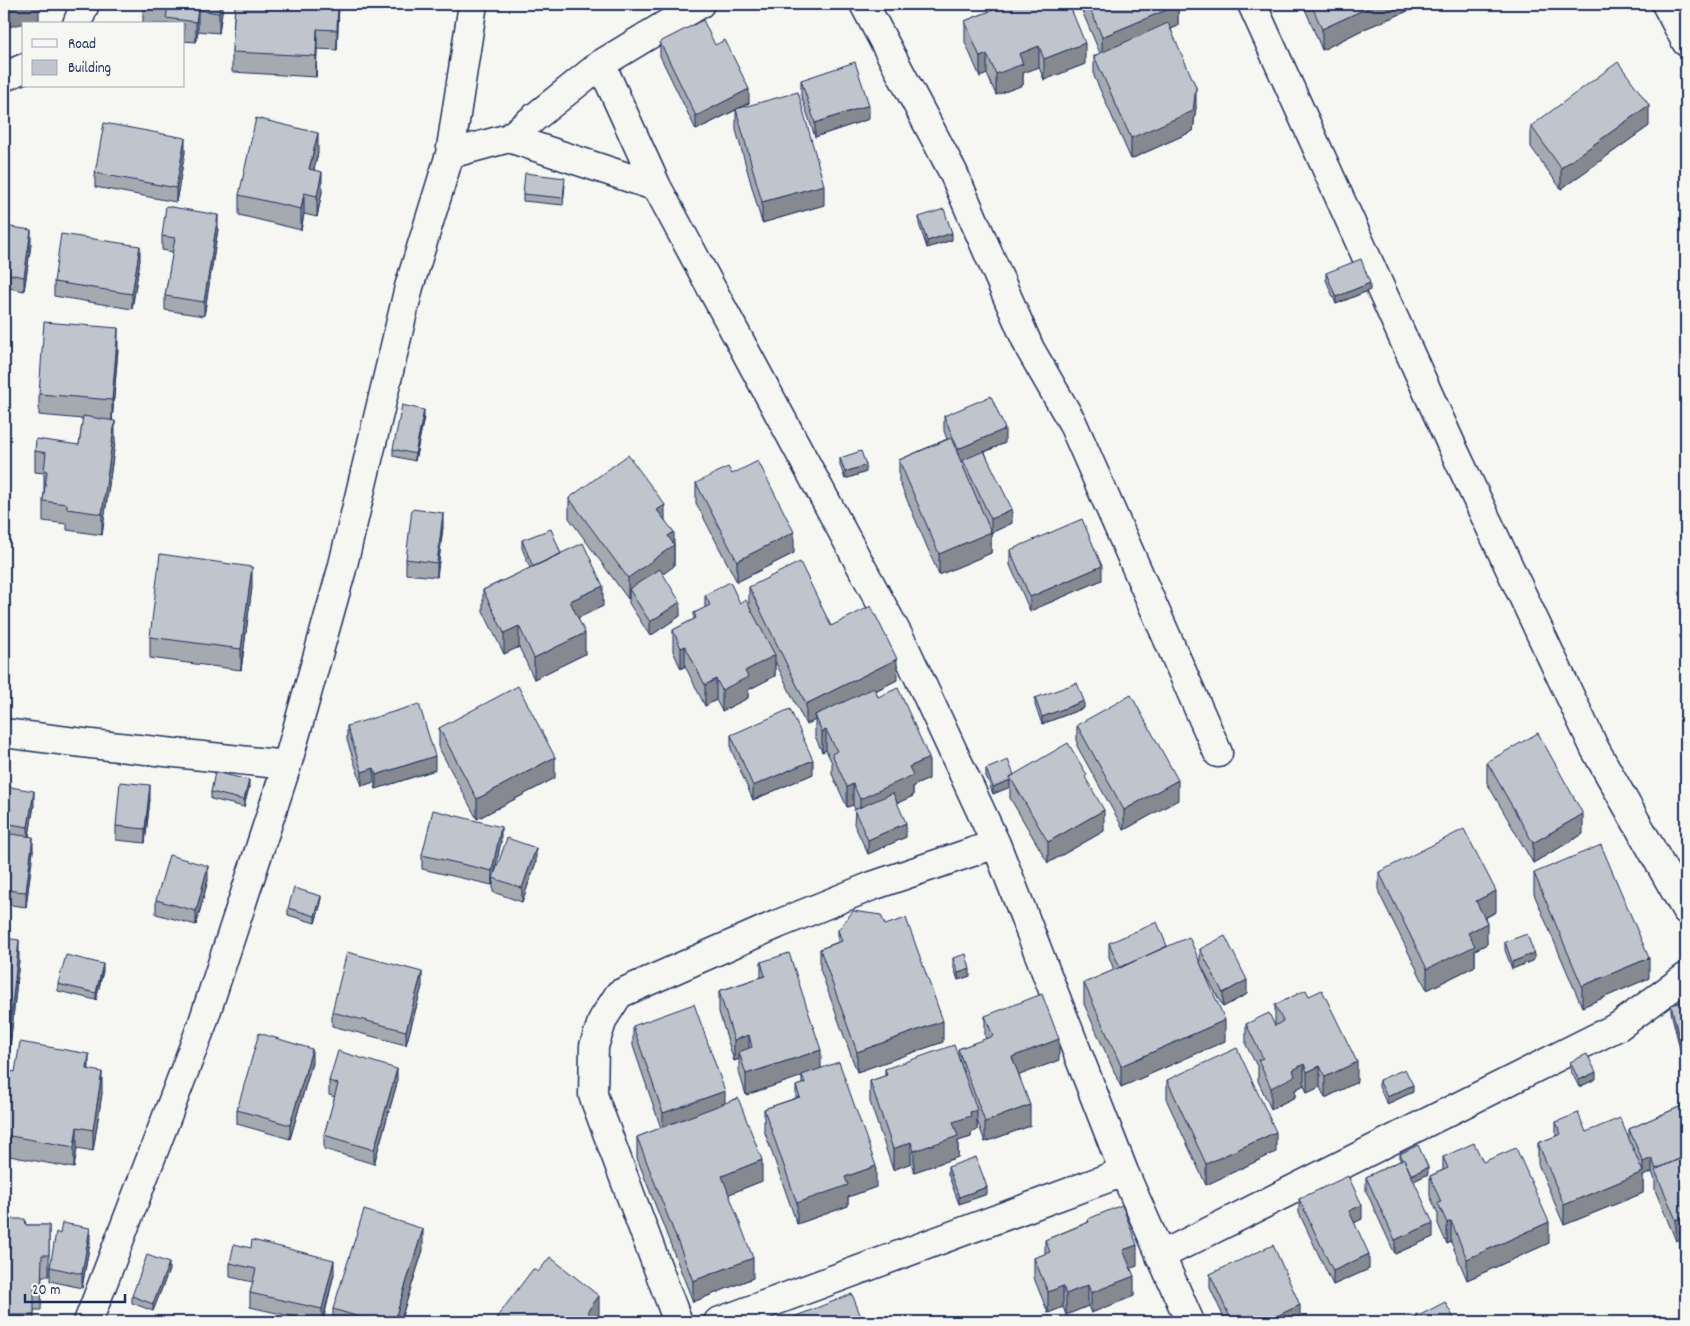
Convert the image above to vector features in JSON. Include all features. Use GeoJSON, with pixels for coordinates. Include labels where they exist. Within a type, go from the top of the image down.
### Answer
{"type":"FeatureCollection","features":[{"type":"Feature","properties":{"kind":"street"},"geometry":{"type":"LineString","coordinates":[[78,22],[85,4]]}},
{"type":"Feature","properties":{"kind":"street"},"geometry":{"type":"LineString","coordinates":[[88,1322],[202,1025],[287,765],[342,569],[409,287],[450,154],[473,4]]}},
{"type":"Feature","properties":{"kind":"street"},"geometry":{"type":"LineString","coordinates":[[450,154],[509,138],[601,64],[700,4]]}},
{"type":"Feature","properties":{"kind":"street"},"geometry":{"type":"LineString","coordinates":[[864,4],[953,172],[1030,349],[1072,422],[1218,753]]}},
{"type":"Feature","properties":{"kind":"street"},"geometry":{"type":"LineString","coordinates":[[1252,4],[1447,435],[1595,749],[1686,910]]}},
{"type":"Feature","properties":{"kind":"street"},"geometry":{"type":"LineString","coordinates":[[1666,4],[1686,42]]}},
{"type":"Feature","properties":{"kind":"street"},"geometry":{"type":"LineString","coordinates":[[601,64],[656,187],[905,648],[996,844],[1124,1172],[1190,1322]]}},
{"type":"Feature","properties":{"kind":"street"},"geometry":{"type":"LineString","coordinates":[[4,77],[22,69]]}},
{"type":"Feature","properties":{"kind":"street"},"geometry":{"type":"LineString","coordinates":[[509,138],[656,187]]}},
{"type":"Feature","properties":{"kind":"street"},"geometry":{"type":"LineString","coordinates":[[4,733],[287,765]]}},
{"type":"Feature","properties":{"kind":"street"},"geometry":{"type":"LineString","coordinates":[[678,1322],[593,1095],[594,1046],[603,1019],[619,994],[786,920],[872,886],[996,844]]}},
{"type":"Feature","properties":{"kind":"street"},"geometry":{"type":"LineString","coordinates":[[1160,1256],[1619,1026],[1686,977]]}},
{"type":"Feature","properties":{"kind":"street"},"geometry":{"type":"LineString","coordinates":[[718,1322],[1124,1172]]}},
{"type":"Feature","properties":{"kind":"building"},"geometry":{"type":"Polygon","coordinates":[[[4,4],[18,4],[4,7],[4,4]]]}},
{"type":"Feature","properties":{"kind":"building"},"geometry":{"type":"Polygon","coordinates":[[[143,4],[220,4],[219,13],[198,10],[196,22],[166,18],[168,7],[143,4]]]}},
{"type":"Feature","properties":{"kind":"building"},"geometry":{"type":"Polygon","coordinates":[[[235,4],[338,4],[337,30],[317,29],[316,56],[232,52],[235,4]]]}},
{"type":"Feature","properties":{"kind":"building"},"geometry":{"type":"Polygon","coordinates":[[[1008,4],[1069,4],[1085,43],[1044,59],[1039,46],[1019,54],[1023,64],[996,74],[987,54],[980,57],[965,21],[1008,4]]]}},
{"type":"Feature","properties":{"kind":"building"},"geometry":{"type":"Polygon","coordinates":[[[1088,4],[1178,4],[1178,5],[1102,37],[1088,4]]]}},
{"type":"Feature","properties":{"kind":"building"},"geometry":{"type":"Polygon","coordinates":[[[1311,4],[1376,4],[1322,29],[1311,4]]]}},
{"type":"Feature","properties":{"kind":"building"},"geometry":{"type":"Polygon","coordinates":[[[703,20],[715,45],[725,40],[749,89],[696,116],[660,42],[703,20]]]}},
{"type":"Feature","properties":{"kind":"building"},"geometry":{"type":"Polygon","coordinates":[[[1168,23],[1196,87],[1193,111],[1131,138],[1094,56],[1168,23]]]}},
{"type":"Feature","properties":{"kind":"building"},"geometry":{"type":"Polygon","coordinates":[[[855,62],[869,105],[815,123],[801,80],[855,62]]]}},
{"type":"Feature","properties":{"kind":"building"},"geometry":{"type":"Polygon","coordinates":[[[1618,62],[1649,105],[1561,168],[1531,126],[1618,62]]]}},
{"type":"Feature","properties":{"kind":"building"},"geometry":{"type":"Polygon","coordinates":[[[798,92],[824,185],[762,202],[736,109],[798,92]]]}},
{"type":"Feature","properties":{"kind":"building"},"geometry":{"type":"Polygon","coordinates":[[[256,118],[318,133],[309,169],[322,172],[317,196],[304,193],[301,209],[239,195],[256,118]]]}},
{"type":"Feature","properties":{"kind":"building"},"geometry":{"type":"Polygon","coordinates":[[[104,123],[185,138],[176,188],[95,173],[104,123]]]}},
{"type":"Feature","properties":{"kind":"building"},"geometry":{"type":"Polygon","coordinates":[[[525,173],[565,178],[563,198],[523,194],[525,173]]]}},
{"type":"Feature","properties":{"kind":"building"},"geometry":{"type":"Polygon","coordinates":[[[166,206],[218,215],[204,302],[165,296],[175,238],[162,236],[166,206]]]}},
{"type":"Feature","properties":{"kind":"building"},"geometry":{"type":"Polygon","coordinates":[[[944,209],[952,233],[927,241],[919,217],[944,209]]]}},
{"type":"Feature","properties":{"kind":"building"},"geometry":{"type":"Polygon","coordinates":[[[4,226],[31,230],[24,277],[4,273],[4,226]]]}},
{"type":"Feature","properties":{"kind":"building"},"geometry":{"type":"Polygon","coordinates":[[[61,234],[140,246],[132,294],[54,282],[61,234]]]}},
{"type":"Feature","properties":{"kind":"building"},"geometry":{"type":"Polygon","coordinates":[[[1361,259],[1370,283],[1336,297],[1326,273],[1361,259]]]}},
{"type":"Feature","properties":{"kind":"building"},"geometry":{"type":"Polygon","coordinates":[[[44,322],[118,328],[112,400],[39,394],[44,322]]]}},
{"type":"Feature","properties":{"kind":"building"},"geometry":{"type":"Polygon","coordinates":[[[991,396],[1005,429],[958,449],[944,416],[991,396]]]}},
{"type":"Feature","properties":{"kind":"building"},"geometry":{"type":"Polygon","coordinates":[[[402,405],[424,410],[415,454],[393,449],[402,405]]]}},
{"type":"Feature","properties":{"kind":"building"},"geometry":{"type":"Polygon","coordinates":[[[83,416],[115,421],[102,514],[67,509],[67,504],[43,501],[47,471],[44,471],[46,453],[35,451],[36,439],[79,445],[83,416]]]}},
{"type":"Feature","properties":{"kind":"building"},"geometry":{"type":"Polygon","coordinates":[[[951,438],[991,532],[939,554],[899,460],[951,438]]]}},
{"type":"Feature","properties":{"kind":"building"},"geometry":{"type":"Polygon","coordinates":[[[861,451],[866,465],[845,472],[840,458],[861,451]]]}},
{"type":"Feature","properties":{"kind":"building"},"geometry":{"type":"Polygon","coordinates":[[[984,451],[1012,509],[991,519],[963,460],[984,451]]]}},
{"type":"Feature","properties":{"kind":"building"},"geometry":{"type":"Polygon","coordinates":[[[628,455],[665,505],[657,510],[674,532],[668,536],[674,545],[628,578],[569,498],[628,455]]]}},
{"type":"Feature","properties":{"kind":"building"},"geometry":{"type":"Polygon","coordinates":[[[758,461],[794,532],[737,561],[696,483],[728,467],[732,474],[758,461]]]}},
{"type":"Feature","properties":{"kind":"building"},"geometry":{"type":"Polygon","coordinates":[[[412,509],[443,513],[437,563],[406,559],[412,509]]]}},
{"type":"Feature","properties":{"kind":"building"},"geometry":{"type":"Polygon","coordinates":[[[1082,519],[1102,566],[1030,597],[1010,550],[1082,519]]]}},
{"type":"Feature","properties":{"kind":"building"},"geometry":{"type":"Polygon","coordinates":[[[551,529],[561,554],[533,567],[522,540],[551,529]]]}},
{"type":"Feature","properties":{"kind":"building"},"geometry":{"type":"Polygon","coordinates":[[[583,543],[603,586],[570,601],[585,633],[534,658],[519,626],[504,633],[483,590],[583,543]]]}},
{"type":"Feature","properties":{"kind":"building"},"geometry":{"type":"Polygon","coordinates":[[[160,554],[252,567],[241,649],[150,637],[160,554]]]}},
{"type":"Feature","properties":{"kind":"building"},"geometry":{"type":"Polygon","coordinates":[[[800,562],[831,626],[871,606],[897,659],[806,704],[749,587],[800,562]]]}},
{"type":"Feature","properties":{"kind":"building"},"geometry":{"type":"Polygon","coordinates":[[[660,569],[680,602],[650,622],[629,589],[660,569]]]}},
{"type":"Feature","properties":{"kind":"building"},"geometry":{"type":"Polygon","coordinates":[[[730,582],[740,603],[746,600],[775,655],[745,671],[748,677],[722,690],[716,679],[705,685],[685,646],[681,648],[673,630],[696,618],[694,613],[710,605],[705,595],[730,582]]]}},
{"type":"Feature","properties":{"kind":"building"},"geometry":{"type":"Polygon","coordinates":[[[1077,683],[1084,701],[1042,717],[1035,698],[1077,683]]]}},
{"type":"Feature","properties":{"kind":"building"},"geometry":{"type":"Polygon","coordinates":[[[518,686],[555,757],[477,799],[439,728],[518,686]]]}},
{"type":"Feature","properties":{"kind":"building"},"geometry":{"type":"Polygon","coordinates":[[[874,688],[878,697],[898,688],[929,758],[909,767],[913,775],[860,799],[853,784],[847,787],[832,754],[837,751],[826,730],[822,732],[815,715],[874,688]]]}},
{"type":"Feature","properties":{"kind":"building"},"geometry":{"type":"Polygon","coordinates":[[[1131,695],[1178,780],[1124,810],[1077,725],[1131,695]]]}},
{"type":"Feature","properties":{"kind":"building"},"geometry":{"type":"Polygon","coordinates":[[[419,704],[435,756],[376,775],[374,768],[362,772],[347,726],[419,704]]]}},
{"type":"Feature","properties":{"kind":"building"},"geometry":{"type":"Polygon","coordinates":[[[790,709],[813,760],[753,786],[731,735],[790,709]]]}},
{"type":"Feature","properties":{"kind":"building"},"geometry":{"type":"Polygon","coordinates":[[[1538,733],[1583,814],[1533,843],[1487,762],[1538,733]]]}},
{"type":"Feature","properties":{"kind":"building"},"geometry":{"type":"Polygon","coordinates":[[[1068,743],[1087,775],[1085,777],[1104,810],[1048,842],[1010,777],[1068,743]]]}},
{"type":"Feature","properties":{"kind":"building"},"geometry":{"type":"Polygon","coordinates":[[[1008,760],[1014,775],[1010,777],[1010,780],[993,787],[986,769],[1008,760]]]}},
{"type":"Feature","properties":{"kind":"building"},"geometry":{"type":"Polygon","coordinates":[[[215,772],[249,780],[244,800],[211,792],[215,772]]]}},
{"type":"Feature","properties":{"kind":"building"},"geometry":{"type":"Polygon","coordinates":[[[120,782],[150,785],[145,829],[116,826],[120,782]]]}},
{"type":"Feature","properties":{"kind":"building"},"geometry":{"type":"Polygon","coordinates":[[[4,786],[34,791],[28,827],[4,823],[4,786]]]}},
{"type":"Feature","properties":{"kind":"building"},"geometry":{"type":"Polygon","coordinates":[[[893,793],[906,823],[868,840],[854,810],[893,793]]]}},
{"type":"Feature","properties":{"kind":"building"},"geometry":{"type":"Polygon","coordinates":[[[433,810],[501,827],[492,871],[422,855],[433,810]]]}},
{"type":"Feature","properties":{"kind":"building"},"geometry":{"type":"Polygon","coordinates":[[[1464,829],[1496,891],[1476,901],[1487,923],[1468,933],[1475,946],[1427,969],[1379,872],[1464,829]]]}},
{"type":"Feature","properties":{"kind":"building"},"geometry":{"type":"Polygon","coordinates":[[[4,833],[33,837],[26,892],[4,890],[4,833]]]}},
{"type":"Feature","properties":{"kind":"building"},"geometry":{"type":"Polygon","coordinates":[[[507,838],[536,848],[522,888],[493,878],[507,838]]]}},
{"type":"Feature","properties":{"kind":"building"},"geometry":{"type":"Polygon","coordinates":[[[1601,845],[1649,958],[1582,986],[1534,873],[1601,845]]]}},
{"type":"Feature","properties":{"kind":"building"},"geometry":{"type":"Polygon","coordinates":[[[169,855],[208,866],[196,911],[156,900],[169,855]]]}},
{"type":"Feature","properties":{"kind":"building"},"geometry":{"type":"Polygon","coordinates":[[[294,888],[321,896],[315,916],[288,908],[294,888]]]}},
{"type":"Feature","properties":{"kind":"building"},"geometry":{"type":"Polygon","coordinates":[[[853,911],[881,915],[885,925],[906,918],[943,1021],[857,1052],[820,949],[842,941],[838,930],[853,911]]]}},
{"type":"Feature","properties":{"kind":"building"},"geometry":{"type":"Polygon","coordinates":[[[1157,922],[1167,946],[1120,968],[1109,943],[1157,922]]]}},
{"type":"Feature","properties":{"kind":"building"},"geometry":{"type":"Polygon","coordinates":[[[1527,934],[1534,953],[1512,962],[1505,942],[1527,934]]]}},
{"type":"Feature","properties":{"kind":"building"},"geometry":{"type":"Polygon","coordinates":[[[1225,936],[1247,980],[1223,993],[1200,949],[1225,936]]]}},
{"type":"Feature","properties":{"kind":"building"},"geometry":{"type":"Polygon","coordinates":[[[1189,937],[1225,1020],[1121,1066],[1084,983],[1189,937]]]}},
{"type":"Feature","properties":{"kind":"building"},"geometry":{"type":"Polygon","coordinates":[[[4,938],[19,940],[10,1026],[4,1025],[4,938]]]}},
{"type":"Feature","properties":{"kind":"building"},"geometry":{"type":"Polygon","coordinates":[[[347,952],[422,972],[406,1031],[332,1012],[347,952]]]}},
{"type":"Feature","properties":{"kind":"building"},"geometry":{"type":"Polygon","coordinates":[[[789,953],[821,1050],[746,1074],[739,1052],[752,1047],[749,1035],[734,1040],[719,991],[765,976],[761,962],[789,953]]]}},
{"type":"Feature","properties":{"kind":"building"},"geometry":{"type":"Polygon","coordinates":[[[966,954],[970,969],[958,973],[953,958],[966,954]]]}},
{"type":"Feature","properties":{"kind":"building"},"geometry":{"type":"Polygon","coordinates":[[[66,955],[103,964],[96,993],[58,984],[66,955]]]}},
{"type":"Feature","properties":{"kind":"building"},"geometry":{"type":"Polygon","coordinates":[[[1306,990],[1309,996],[1322,990],[1357,1062],[1325,1077],[1320,1066],[1307,1072],[1304,1064],[1293,1070],[1295,1076],[1271,1088],[1258,1060],[1263,1058],[1246,1024],[1269,1013],[1275,1026],[1283,1021],[1275,1005],[1306,990]]]}},
{"type":"Feature","properties":{"kind":"building"},"geometry":{"type":"Polygon","coordinates":[[[1042,994],[1059,1039],[1012,1057],[1030,1105],[985,1122],[958,1049],[993,1036],[985,1016],[1042,994]]]}},
{"type":"Feature","properties":{"kind":"building"},"geometry":{"type":"Polygon","coordinates":[[[1686,1001],[1686,1040],[1680,1042],[1671,1005],[1686,1001]]]}},
{"type":"Feature","properties":{"kind":"building"},"geometry":{"type":"Polygon","coordinates":[[[694,1004],[725,1091],[663,1113],[633,1026],[694,1004]]]}},
{"type":"Feature","properties":{"kind":"building"},"geometry":{"type":"Polygon","coordinates":[[[259,1033],[312,1049],[290,1125],[237,1110],[259,1033]]]}},
{"type":"Feature","properties":{"kind":"building"},"geometry":{"type":"Polygon","coordinates":[[[20,1042],[89,1054],[87,1069],[102,1072],[93,1130],[77,1127],[74,1147],[4,1135],[4,1104],[9,1071],[15,1072],[20,1042]]]}},
{"type":"Feature","properties":{"kind":"building"},"geometry":{"type":"Polygon","coordinates":[[[954,1045],[977,1110],[970,1112],[971,1116],[953,1122],[958,1136],[914,1151],[911,1142],[893,1149],[870,1081],[887,1075],[885,1069],[954,1045]]]}},
{"type":"Feature","properties":{"kind":"building"},"geometry":{"type":"Polygon","coordinates":[[[1237,1048],[1276,1132],[1206,1164],[1167,1080],[1237,1048]]]}},
{"type":"Feature","properties":{"kind":"building"},"geometry":{"type":"Polygon","coordinates":[[[338,1051],[397,1069],[374,1150],[324,1135],[338,1084],[329,1081],[338,1051]]]}},
{"type":"Feature","properties":{"kind":"building"},"geometry":{"type":"Polygon","coordinates":[[[1587,1054],[1596,1072],[1579,1080],[1570,1062],[1587,1054]]]}},
{"type":"Feature","properties":{"kind":"building"},"geometry":{"type":"Polygon","coordinates":[[[839,1062],[876,1166],[845,1177],[848,1185],[797,1203],[764,1109],[800,1097],[796,1086],[805,1083],[802,1075],[839,1062]]]}},
{"type":"Feature","properties":{"kind":"building"},"geometry":{"type":"Polygon","coordinates":[[[1405,1069],[1413,1085],[1387,1097],[1379,1080],[1405,1069]]]}},
{"type":"Feature","properties":{"kind":"building"},"geometry":{"type":"Polygon","coordinates":[[[738,1098],[762,1160],[722,1176],[753,1258],[693,1281],[637,1137],[738,1098]]]}},
{"type":"Feature","properties":{"kind":"building"},"geometry":{"type":"Polygon","coordinates":[[[1686,1104],[1686,1156],[1656,1169],[1652,1158],[1643,1162],[1629,1129],[1686,1104]]]}},
{"type":"Feature","properties":{"kind":"building"},"geometry":{"type":"Polygon","coordinates":[[[1578,1113],[1586,1132],[1620,1118],[1643,1172],[1564,1205],[1538,1143],[1561,1134],[1556,1122],[1578,1113]]]}},
{"type":"Feature","properties":{"kind":"building"},"geometry":{"type":"Polygon","coordinates":[[[1474,1143],[1483,1162],[1516,1148],[1549,1222],[1467,1259],[1451,1221],[1447,1223],[1438,1203],[1441,1202],[1430,1176],[1448,1168],[1443,1157],[1474,1143]]]}},
{"type":"Feature","properties":{"kind":"building"},"geometry":{"type":"Polygon","coordinates":[[[1418,1145],[1428,1167],[1411,1175],[1400,1154],[1418,1145]]]}},
{"type":"Feature","properties":{"kind":"building"},"geometry":{"type":"Polygon","coordinates":[[[1686,1156],[1686,1216],[1676,1220],[1655,1170],[1686,1156]]]}},
{"type":"Feature","properties":{"kind":"building"},"geometry":{"type":"Polygon","coordinates":[[[976,1157],[987,1187],[959,1197],[948,1167],[976,1157]]]}},
{"type":"Feature","properties":{"kind":"building"},"geometry":{"type":"Polygon","coordinates":[[[1404,1159],[1433,1223],[1395,1240],[1366,1177],[1404,1159]]]}},
{"type":"Feature","properties":{"kind":"building"},"geometry":{"type":"Polygon","coordinates":[[[1348,1176],[1362,1205],[1349,1211],[1369,1254],[1333,1271],[1299,1199],[1348,1176]]]}},
{"type":"Feature","properties":{"kind":"building"},"geometry":{"type":"Polygon","coordinates":[[[1122,1205],[1137,1245],[1123,1250],[1134,1276],[1091,1293],[1088,1285],[1066,1294],[1063,1286],[1048,1292],[1034,1258],[1050,1252],[1045,1240],[1089,1222],[1088,1219],[1122,1205]]]}},
{"type":"Feature","properties":{"kind":"building"},"geometry":{"type":"Polygon","coordinates":[[[364,1210],[423,1229],[394,1322],[376,1322],[333,1309],[364,1210]]]}},
{"type":"Feature","properties":{"kind":"building"},"geometry":{"type":"Polygon","coordinates":[[[4,1219],[25,1219],[26,1225],[49,1225],[49,1255],[42,1255],[41,1289],[34,1289],[34,1315],[4,1315],[4,1219]]]}},
{"type":"Feature","properties":{"kind":"building"},"geometry":{"type":"Polygon","coordinates":[[[62,1223],[90,1228],[82,1274],[50,1267],[56,1232],[60,1234],[62,1223]]]}},
{"type":"Feature","properties":{"kind":"building"},"geometry":{"type":"Polygon","coordinates":[[[1686,1227],[1686,1248],[1680,1229],[1686,1227]]]}},
{"type":"Feature","properties":{"kind":"building"},"geometry":{"type":"Polygon","coordinates":[[[252,1240],[334,1260],[322,1309],[250,1293],[256,1269],[230,1263],[234,1244],[251,1248],[252,1240]]]}},
{"type":"Feature","properties":{"kind":"building"},"geometry":{"type":"Polygon","coordinates":[[[1273,1245],[1300,1305],[1264,1322],[1232,1322],[1210,1274],[1273,1245]]]}},
{"type":"Feature","properties":{"kind":"building"},"geometry":{"type":"Polygon","coordinates":[[[147,1255],[169,1263],[153,1304],[132,1296],[147,1255]]]}},
{"type":"Feature","properties":{"kind":"building"},"geometry":{"type":"Polygon","coordinates":[[[550,1257],[599,1296],[587,1312],[592,1316],[587,1322],[501,1322],[502,1320],[497,1317],[533,1269],[538,1272],[550,1257]]]}},
{"type":"Feature","properties":{"kind":"building"},"geometry":{"type":"Polygon","coordinates":[[[852,1294],[863,1322],[781,1322],[852,1294]]]}},
{"type":"Feature","properties":{"kind":"building"},"geometry":{"type":"Polygon","coordinates":[[[1445,1302],[1456,1322],[1407,1322],[1445,1302]]]}},
{"type":"Feature","properties":{"kind":"building"},"geometry":{"type":"Polygon","coordinates":[[[886,1319],[887,1322],[876,1322],[886,1319]]]}}]}
